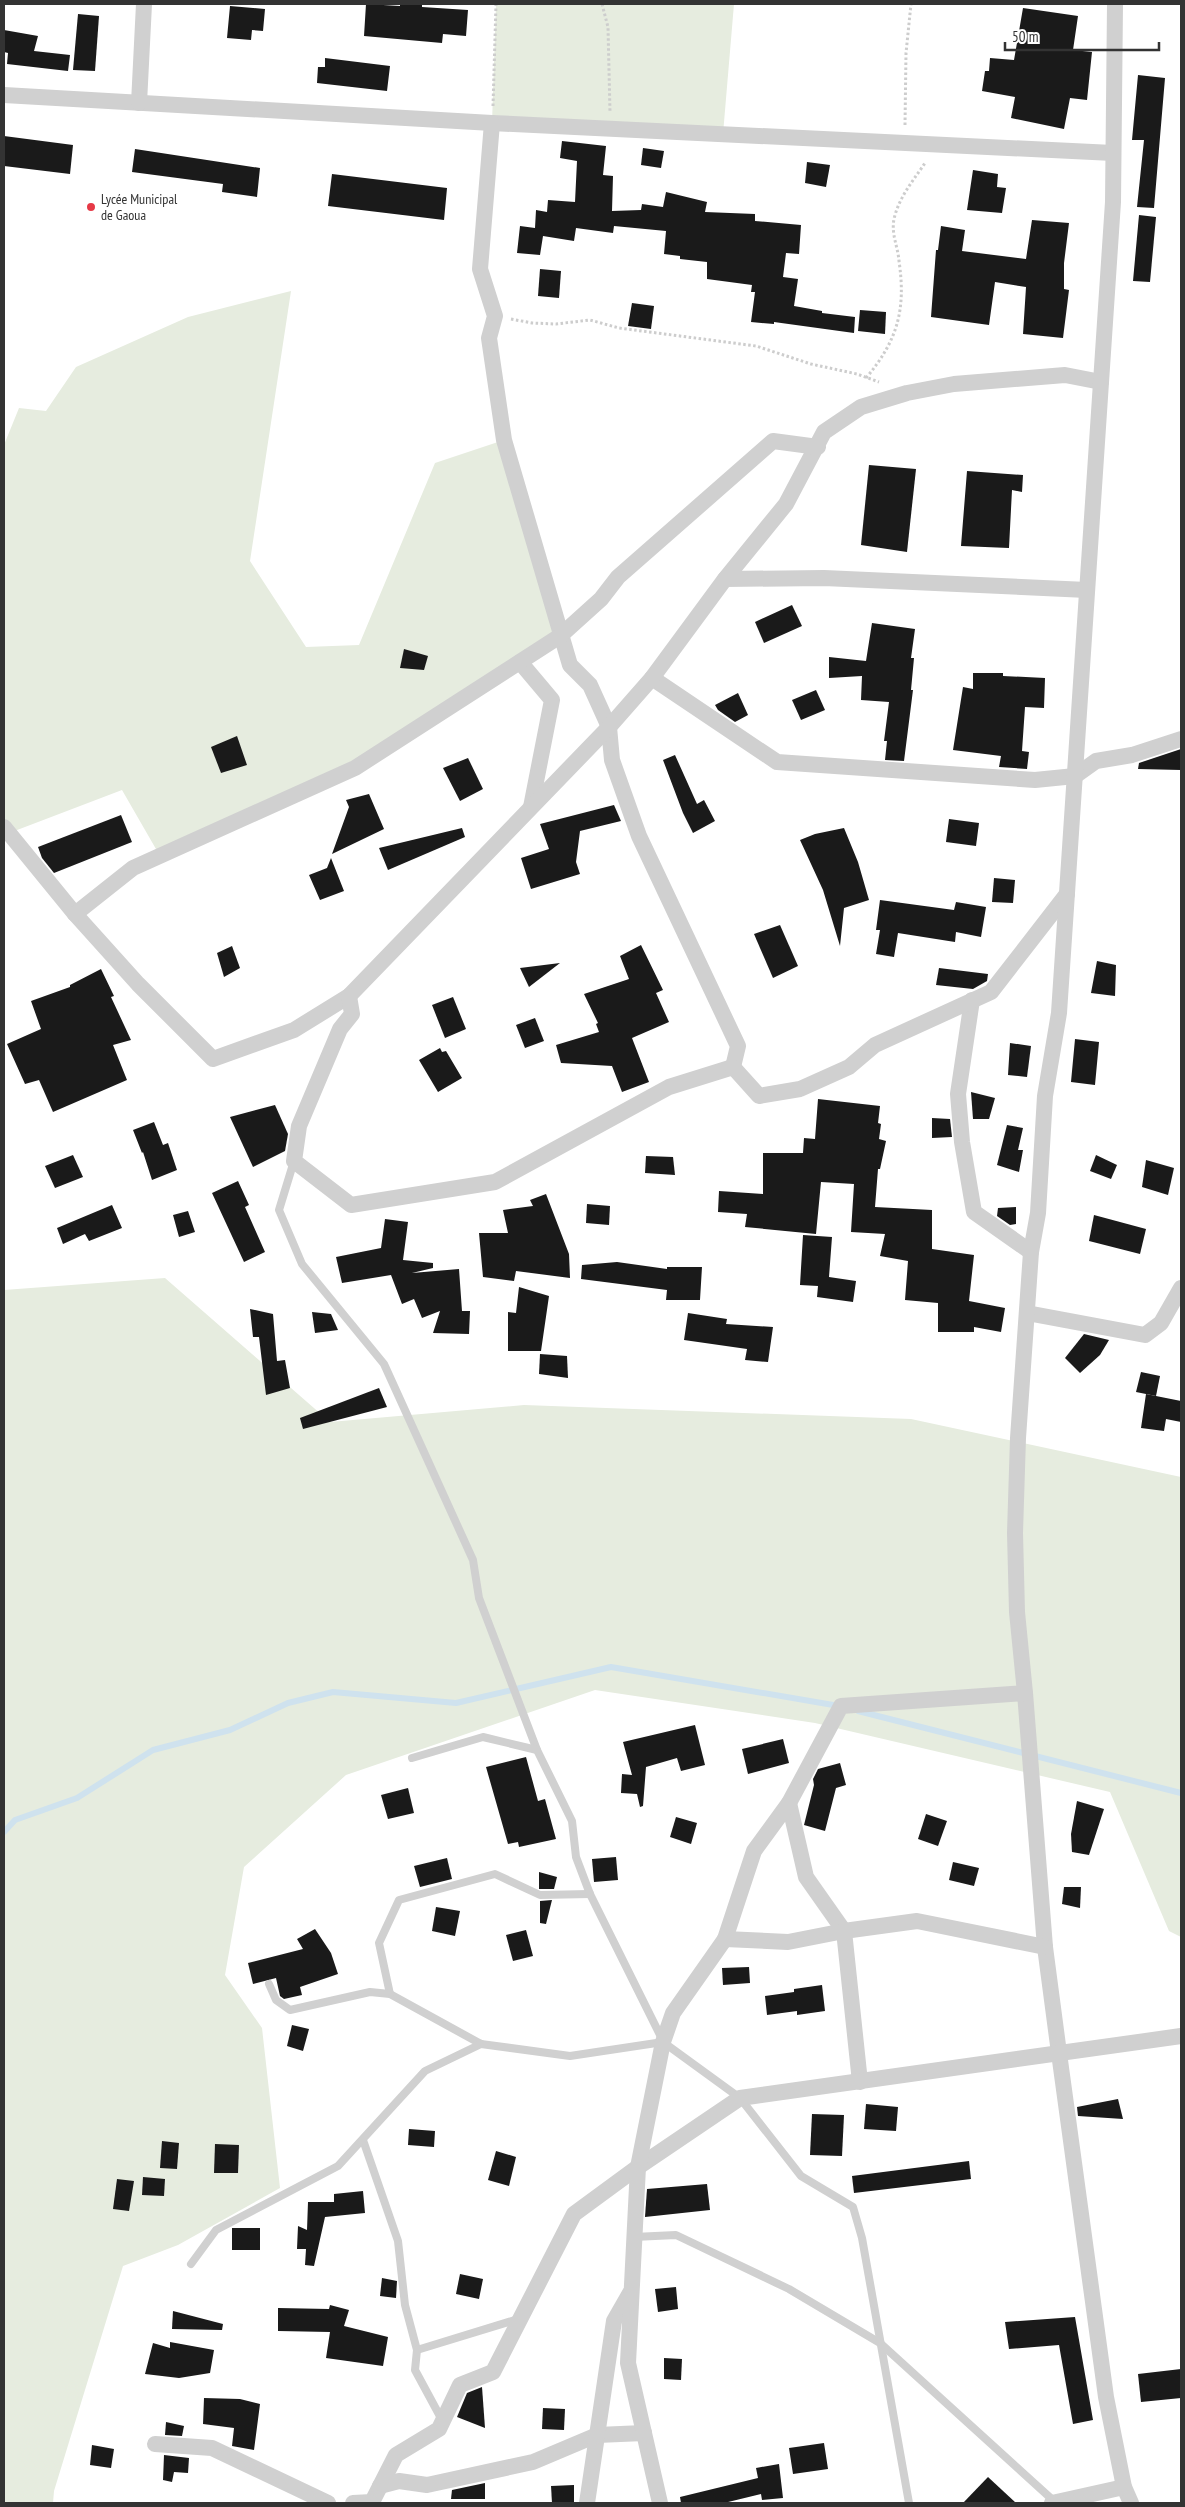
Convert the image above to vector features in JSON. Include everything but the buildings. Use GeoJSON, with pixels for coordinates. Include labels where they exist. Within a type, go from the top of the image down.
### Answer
{"type":"FeatureCollection","features":[{"type":"Feature","properties":{"kind":"street"},"geometry":{"type":"LineString","coordinates":[[139,103],[144,4]]}},
{"type":"Feature","properties":{"kind":"street"},"geometry":{"type":"LineString","coordinates":[[1115,4],[1113,202],[1059,1013],[1045,1096],[1038,1213],[1031,1252],[1018,1438],[1015,1533],[1017,1612],[1046,1947],[1106,2397],[1124,2487],[1131,2503]]}},
{"type":"Feature","properties":{"kind":"street"},"geometry":{"type":"LineString","coordinates":[[4,95],[492,123],[1113,153]]}},
{"type":"Feature","properties":{"kind":"street"},"geometry":{"type":"LineString","coordinates":[[492,123],[480,269],[495,316],[489,338],[504,440],[570,665],[590,685],[608,727],[612,760],[639,836],[738,1046],[733,1067]]}},
{"type":"Feature","properties":{"kind":"street"},"geometry":{"type":"LineString","coordinates":[[4,827],[75,914],[138,984],[213,1059],[294,1030],[349,996],[608,727],[652,678],[725,579],[786,504],[818,447],[824,432],[861,407],[907,394],[954,384],[1066,375],[1101,382]]}},
{"type":"Feature","properties":{"kind":"street"},"geometry":{"type":"LineString","coordinates":[[75,914],[133,868],[355,768],[560,636],[602,600],[618,577],[773,441],[818,447]]}},
{"type":"Feature","properties":{"kind":"street"},"geometry":{"type":"LineString","coordinates":[[725,579],[824,578],[1087,590]]}},
{"type":"Feature","properties":{"kind":"street"},"geometry":{"type":"LineString","coordinates":[[520,662],[552,700],[531,807]]}},
{"type":"Feature","properties":{"kind":"street"},"geometry":{"type":"LineString","coordinates":[[652,678],[777,762],[1035,780],[1075,776],[1096,761],[1132,755],[1181,739]]}},
{"type":"Feature","properties":{"kind":"street"},"geometry":{"type":"LineString","coordinates":[[733,1067],[759,1096],[800,1089],[849,1068],[875,1045],[991,992],[1067,894]]}},
{"type":"Feature","properties":{"kind":"street"},"geometry":{"type":"LineString","coordinates":[[349,996],[352,1014],[340,1029],[299,1126],[294,1161],[351,1205],[495,1182],[669,1087],[733,1067]]}},
{"type":"Feature","properties":{"kind":"street"},"geometry":{"type":"LineString","coordinates":[[972,1000],[958,1094],[962,1142],[974,1212],[1031,1252]]}},
{"type":"Feature","properties":{"kind":"street"},"geometry":{"type":"LineString","coordinates":[[1027,1313],[1145,1335],[1161,1323],[1181,1288]]}},
{"type":"Feature","properties":{"kind":"street"},"geometry":{"type":"LineString","coordinates":[[660,2503],[628,2363],[638,2167],[663,2042],[673,2013],[725,1939],[754,1852],[789,1803],[841,1706],[1025,1693]]}},
{"type":"Feature","properties":{"kind":"street"},"geometry":{"type":"LineString","coordinates":[[789,1803],[806,1877],[844,1931],[860,2082]]}},
{"type":"Feature","properties":{"kind":"street"},"geometry":{"type":"LineString","coordinates":[[725,1939],[788,1942],[844,1931],[917,1921],[1046,1947]]}},
{"type":"Feature","properties":{"kind":"street"},"geometry":{"type":"LineString","coordinates":[[354,2503],[372,2503],[396,2455],[439,2429],[460,2385],[494,2372],[574,2214],[638,2167],[740,2098],[1181,2036]]}},
{"type":"Feature","properties":{"kind":"street"},"geometry":{"type":"LineString","coordinates":[[587,2503],[614,2320],[632,2289]]}},
{"type":"Feature","properties":{"kind":"street"},"geometry":{"type":"LineString","coordinates":[[380,2486],[399,2481],[428,2485],[533,2462],[597,2435],[644,2433]]}},
{"type":"Feature","properties":{"kind":"street"},"geometry":{"type":"LineString","coordinates":[[155,2444],[212,2448],[328,2503]]}},
{"type":"Feature","properties":{"kind":"street"},"geometry":{"type":"LineString","coordinates":[[1054,2503],[1124,2487]]}},
{"type":"Feature","properties":{"kind":"lane"},"geometry":{"type":"LineString","coordinates":[[294,1161],[279,1210],[302,1264],[384,1364],[472,1560],[479,1598],[537,1750],[572,1821],[576,1857],[590,1894],[663,2042],[740,2098],[801,2176],[853,2207],[862,2238],[909,2503]]}},
{"type":"Feature","properties":{"kind":"lane"},"geometry":{"type":"LineString","coordinates":[[412,1758],[483,1737],[537,1750]]}},
{"type":"Feature","properties":{"kind":"lane"},"geometry":{"type":"LineString","coordinates":[[390,1994],[379,1943],[399,1900],[495,1874],[540,1895],[590,1894]]}},
{"type":"Feature","properties":{"kind":"lane"},"geometry":{"type":"LineString","coordinates":[[269,1984],[276,2000],[290,2010],[370,1992],[390,1994],[481,2044],[570,2056],[663,2042]]}},
{"type":"Feature","properties":{"kind":"lane"},"geometry":{"type":"LineString","coordinates":[[191,2264],[216,2230],[338,2166],[425,2071],[481,2044]]}},
{"type":"Feature","properties":{"kind":"lane"},"geometry":{"type":"LineString","coordinates":[[363,2140],[398,2241],[405,2305],[417,2350],[415,2370],[442,2422]]}},
{"type":"Feature","properties":{"kind":"lane"},"geometry":{"type":"LineString","coordinates":[[634,2237],[676,2235],[789,2289],[880,2343],[1054,2503]]}},
{"type":"Feature","properties":{"kind":"lane"},"geometry":{"type":"LineString","coordinates":[[417,2350],[520,2318]]}},
{"type":"Feature","properties":{"kind":"lane"},"geometry":{"type":"LineString","coordinates":[[606,2374],[629,2346]]}},
{"type":"Feature","properties":{"kind":"path"},"geometry":{"type":"LineString","coordinates":[[492,123],[496,4]]}},
{"type":"Feature","properties":{"kind":"path"},"geometry":{"type":"LineString","coordinates":[[602,4],[608,27],[610,129]]}},
{"type":"Feature","properties":{"kind":"path"},"geometry":{"type":"LineString","coordinates":[[905,143],[906,53],[911,4]]}},
{"type":"Feature","properties":{"kind":"path"},"geometry":{"type":"LineString","coordinates":[[866,378],[882,360],[897,329],[903,290],[894,237],[894,221],[901,197],[938,145]]}},
{"type":"Feature","properties":{"kind":"path"},"geometry":{"type":"LineString","coordinates":[[495,316],[548,324],[590,320],[645,332],[756,346],[811,364],[866,378],[907,394]]}},
{"type":"Feature","properties":{"kind":"shaded area"},"geometry":{"type":"Polygon","coordinates":[[[496,4],[734,4],[723,134],[492,123],[496,4]]]}},
{"type":"Feature","properties":{"kind":"shaded area"},"geometry":{"type":"Polygon","coordinates":[[[291,291],[250,561],[306,647],[359,645],[435,463],[504,440],[560,636],[355,768],[160,856],[122,790],[4,835],[4,445],[19,408],[46,411],[76,367],[188,317],[291,291]]]}},
{"type":"Feature","properties":{"kind":"shaded area"},"geometry":{"type":"Polygon","coordinates":[[[165,1278],[330,1422],[524,1405],[911,1419],[1181,1477],[1181,1937],[1169,1931],[1110,1792],[815,1723],[595,1690],[346,1775],[244,1867],[225,1975],[262,2028],[280,2188],[178,2245],[123,2266],[54,2491],[53,2503],[4,2503],[4,1290],[165,1278]]]}},
{"type":"Feature","properties":{"kind":"waterway"},"geometry":{"type":"LineString","coordinates":[[4,1832],[15,1820],[77,1798],[153,1750],[230,1730],[288,1703],[333,1692],[456,1703],[611,1667],[839,1706]]}},
{"type":"Feature","properties":{"kind":"waterway"},"geometry":{"type":"LineString","coordinates":[[858,1711],[1181,1793]]}},
{"type":"Feature","properties":{"kind":"place","name":"Lycée Municipal de Gaoua"},"geometry":{"type":"Point","coordinates":[91,207]}}]}
